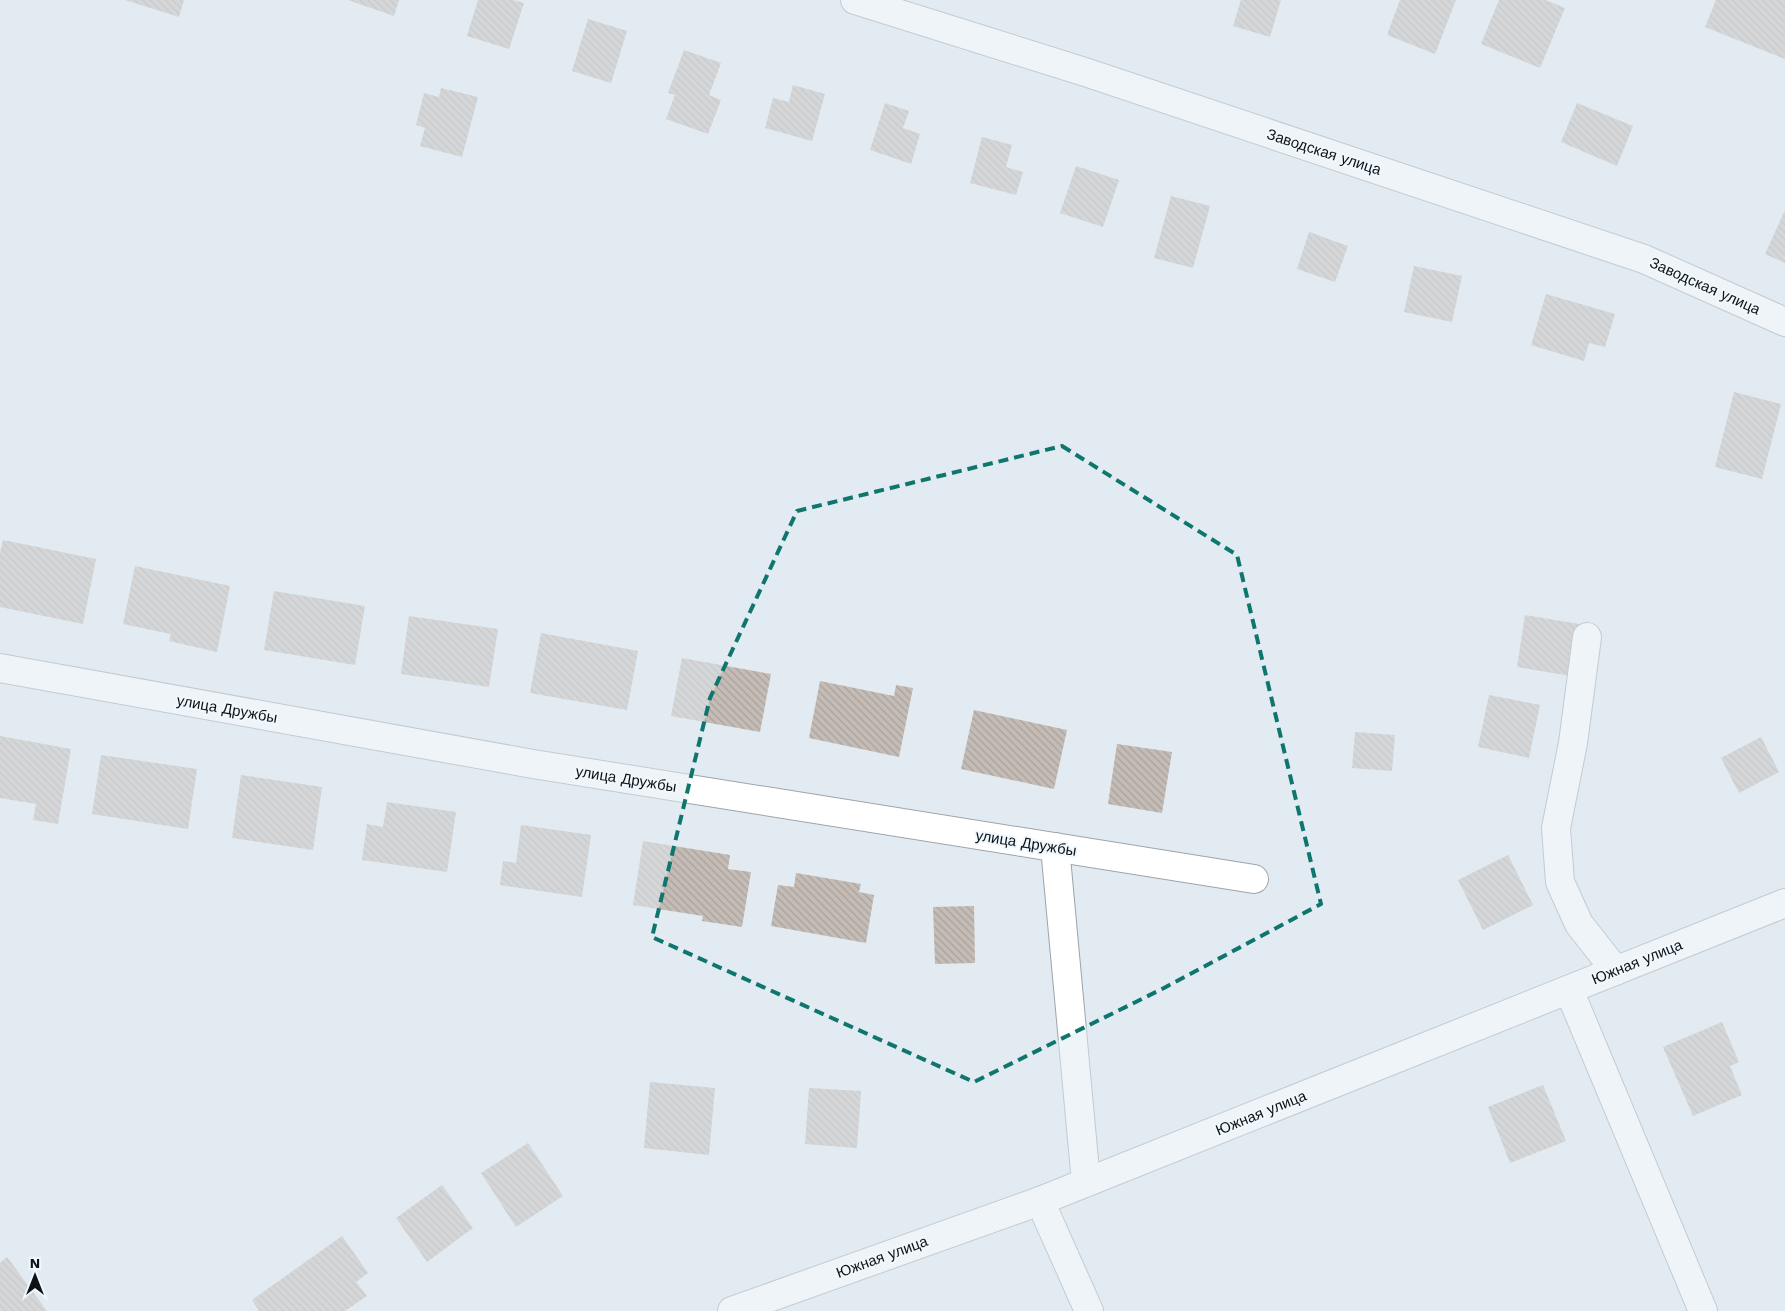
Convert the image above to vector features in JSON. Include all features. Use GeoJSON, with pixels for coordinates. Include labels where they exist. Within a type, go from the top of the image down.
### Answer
{"type":"FeatureCollection","features":[{"type":"Feature","properties":{"kind":"street","name":"Заводская улица"},"geometry":{"type":"LineString","coordinates":[[855,0],[1085,72],[1644,259],[1785,322]]}},
{"type":"Feature","properties":{"kind":"street"},"geometry":{"type":"LineString","coordinates":[[1587,637],[1572,743],[1556,828],[1560,882],[1579,924],[1616,970]]}},
{"type":"Feature","properties":{"kind":"street","name":"улица Дружбы"},"geometry":{"type":"LineString","coordinates":[[0,668],[533,764],[1254,879]]}},
{"type":"Feature","properties":{"kind":"street"},"geometry":{"type":"LineString","coordinates":[[1055,847],[1086,1182]]}},
{"type":"Feature","properties":{"kind":"street","name":"Южная улица"},"geometry":{"type":"LineString","coordinates":[[732,1311],[1040,1201],[1785,903]]}},
{"type":"Feature","properties":{"kind":"street"},"geometry":{"type":"LineString","coordinates":[[1569,990],[1703,1311]]}},
{"type":"Feature","properties":{"kind":"street"},"geometry":{"type":"LineString","coordinates":[[1040,1201],[1089,1311]]}},
{"type":"Feature","properties":{"kind":"highlighted area"},"geometry":{"type":"Polygon","coordinates":[[[1062,446],[1237,555],[1321,904],[1164,988],[974,1082],[652,937],[710,698],[797,511],[1062,446]]]}},
{"type":"Feature","properties":{"kind":"building"},"geometry":{"type":"Polygon","coordinates":[[[125,0],[184,0],[179,17],[125,0]]]}},
{"type":"Feature","properties":{"kind":"building"},"geometry":{"type":"Polygon","coordinates":[[[348,0],[399,0],[394,16],[348,0]]]}},
{"type":"Feature","properties":{"kind":"building"},"geometry":{"type":"Polygon","coordinates":[[[478,0],[513,0],[524,3],[509,49],[467,36],[478,0]]]}},
{"type":"Feature","properties":{"kind":"building"},"geometry":{"type":"Polygon","coordinates":[[[1241,0],[1281,0],[1270,37],[1233,26],[1241,0]]]}},
{"type":"Feature","properties":{"kind":"building"},"geometry":{"type":"Polygon","coordinates":[[[1400,0],[1456,0],[1435,54],[1387,35],[1400,0]]]}},
{"type":"Feature","properties":{"kind":"building"},"geometry":{"type":"Polygon","coordinates":[[[1499,0],[1545,0],[1565,8],[1540,68],[1481,44],[1499,0]]]}},
{"type":"Feature","properties":{"kind":"building"},"geometry":{"type":"Polygon","coordinates":[[[1716,0],[1785,0],[1785,59],[1705,27],[1716,0]]]}},
{"type":"Feature","properties":{"kind":"building"},"geometry":{"type":"Polygon","coordinates":[[[588,19],[627,31],[611,83],[572,71],[588,19]]]}},
{"type":"Feature","properties":{"kind":"building"},"geometry":{"type":"Polygon","coordinates":[[[684,50],[721,63],[709,95],[721,100],[708,134],[666,119],[675,95],[668,93],[684,50]]]}},
{"type":"Feature","properties":{"kind":"building"},"geometry":{"type":"Polygon","coordinates":[[[793,85],[825,94],[812,141],[765,128],[773,98],[789,102],[793,85]]]}},
{"type":"Feature","properties":{"kind":"building"},"geometry":{"type":"Polygon","coordinates":[[[441,88],[478,97],[462,157],[420,146],[425,128],[416,125],[424,93],[439,97],[441,88]]]}},
{"type":"Feature","properties":{"kind":"building"},"geometry":{"type":"Polygon","coordinates":[[[885,103],[909,111],[903,128],[920,134],[911,164],[870,150],[885,103]]]}},
{"type":"Feature","properties":{"kind":"building"},"geometry":{"type":"Polygon","coordinates":[[[1577,103],[1633,126],[1617,166],[1561,142],[1577,103]]]}},
{"type":"Feature","properties":{"kind":"building"},"geometry":{"type":"Polygon","coordinates":[[[982,137],[1012,145],[1006,167],[1023,172],[1016,195],[970,183],[982,137]]]}},
{"type":"Feature","properties":{"kind":"building"},"geometry":{"type":"Polygon","coordinates":[[[1076,166],[1119,180],[1103,227],[1060,213],[1076,166]]]}},
{"type":"Feature","properties":{"kind":"building"},"geometry":{"type":"Polygon","coordinates":[[[1171,196],[1210,206],[1193,268],[1154,258],[1171,196]]]}},
{"type":"Feature","properties":{"kind":"building"},"geometry":{"type":"Polygon","coordinates":[[[1785,210],[1785,263],[1765,254],[1785,210]]]}},
{"type":"Feature","properties":{"kind":"building"},"geometry":{"type":"Polygon","coordinates":[[[1309,232],[1348,246],[1335,282],[1297,269],[1309,232]]]}},
{"type":"Feature","properties":{"kind":"building"},"geometry":{"type":"Polygon","coordinates":[[[1414,266],[1462,276],[1452,322],[1404,312],[1414,266]]]}},
{"type":"Feature","properties":{"kind":"building"},"geometry":{"type":"Polygon","coordinates":[[[1546,294],[1615,314],[1605,347],[1589,343],[1584,361],[1531,345],[1546,294]]]}},
{"type":"Feature","properties":{"kind":"building"},"geometry":{"type":"Polygon","coordinates":[[[1734,392],[1781,404],[1762,479],[1715,467],[1734,392]]]}},
{"type":"Feature","properties":{"kind":"building"},"geometry":{"type":"Polygon","coordinates":[[[3,540],[96,559],[83,624],[0,607],[0,553],[3,540]]]}},
{"type":"Feature","properties":{"kind":"building"},"geometry":{"type":"Polygon","coordinates":[[[135,566],[230,586],[217,652],[169,641],[171,634],[123,624],[135,566]]]}},
{"type":"Feature","properties":{"kind":"building"},"geometry":{"type":"Polygon","coordinates":[[[274,591],[365,606],[355,665],[264,650],[274,591]]]}},
{"type":"Feature","properties":{"kind":"building"},"geometry":{"type":"Polygon","coordinates":[[[1525,615],[1579,624],[1571,676],[1517,667],[1525,615]]]}},
{"type":"Feature","properties":{"kind":"building"},"geometry":{"type":"Polygon","coordinates":[[[409,616],[498,629],[489,687],[401,674],[409,616]]]}},
{"type":"Feature","properties":{"kind":"building"},"geometry":{"type":"Polygon","coordinates":[[[541,633],[638,651],[627,710],[530,693],[541,633]]]}},
{"type":"Feature","properties":{"kind":"building"},"geometry":{"type":"Polygon","coordinates":[[[682,658],[771,674],[760,732],[671,716],[682,658]]]}},
{"type":"Feature","properties":{"kind":"building"},"geometry":{"type":"Polygon","coordinates":[[[820,681],[894,696],[896,685],[913,688],[899,757],[809,738],[820,681]]]}},
{"type":"Feature","properties":{"kind":"building"},"geometry":{"type":"Polygon","coordinates":[[[1489,695],[1540,705],[1529,758],[1478,747],[1489,695]]]}},
{"type":"Feature","properties":{"kind":"building"},"geometry":{"type":"Polygon","coordinates":[[[974,710],[1067,730],[1054,789],[961,769],[974,710]]]}},
{"type":"Feature","properties":{"kind":"building"},"geometry":{"type":"Polygon","coordinates":[[[1355,732],[1395,735],[1392,771],[1352,768],[1355,732]]]}},
{"type":"Feature","properties":{"kind":"building"},"geometry":{"type":"Polygon","coordinates":[[[0,736],[71,749],[58,824],[33,820],[36,804],[0,798],[0,736]]]}},
{"type":"Feature","properties":{"kind":"building"},"geometry":{"type":"Polygon","coordinates":[[[1761,737],[1779,772],[1739,793],[1721,758],[1761,737]]]}},
{"type":"Feature","properties":{"kind":"building"},"geometry":{"type":"Polygon","coordinates":[[[1117,744],[1172,752],[1162,813],[1108,804],[1117,744]]]}},
{"type":"Feature","properties":{"kind":"building"},"geometry":{"type":"Polygon","coordinates":[[[101,755],[197,769],[188,829],[92,814],[101,755]]]}},
{"type":"Feature","properties":{"kind":"building"},"geometry":{"type":"Polygon","coordinates":[[[241,775],[322,787],[313,850],[232,838],[241,775]]]}},
{"type":"Feature","properties":{"kind":"building"},"geometry":{"type":"Polygon","coordinates":[[[387,802],[456,812],[447,872],[362,860],[367,824],[383,827],[387,802]]]}},
{"type":"Feature","properties":{"kind":"building"},"geometry":{"type":"Polygon","coordinates":[[[521,825],[591,835],[582,897],[500,885],[503,861],[516,863],[521,825]]]}},
{"type":"Feature","properties":{"kind":"building"},"geometry":{"type":"Polygon","coordinates":[[[643,841],[730,855],[728,869],[751,872],[742,927],[702,921],[703,916],[633,905],[643,841]]]}},
{"type":"Feature","properties":{"kind":"building"},"geometry":{"type":"Polygon","coordinates":[[[1508,855],[1533,905],[1483,930],[1458,880],[1508,855]]]}},
{"type":"Feature","properties":{"kind":"building"},"geometry":{"type":"Polygon","coordinates":[[[796,873],[861,884],[859,892],[874,895],[866,943],[771,926],[778,885],[794,887],[796,873]]]}},
{"type":"Feature","properties":{"kind":"building"},"geometry":{"type":"Polygon","coordinates":[[[974,906],[975,963],[935,964],[933,907],[974,906]]]}},
{"type":"Feature","properties":{"kind":"building"},"geometry":{"type":"Polygon","coordinates":[[[1722,1022],[1739,1062],[1730,1066],[1742,1095],[1693,1116],[1663,1047],[1722,1022]]]}},
{"type":"Feature","properties":{"kind":"building"},"geometry":{"type":"Polygon","coordinates":[[[650,1082],[715,1088],[709,1155],[644,1148],[650,1082]]]}},
{"type":"Feature","properties":{"kind":"building"},"geometry":{"type":"Polygon","coordinates":[[[1543,1085],[1566,1141],[1510,1163],[1488,1107],[1543,1085]]]}},
{"type":"Feature","properties":{"kind":"building"},"geometry":{"type":"Polygon","coordinates":[[[809,1088],[861,1091],[857,1148],[805,1144],[809,1088]]]}},
{"type":"Feature","properties":{"kind":"building"},"geometry":{"type":"Polygon","coordinates":[[[528,1143],[563,1196],[516,1227],[481,1173],[528,1143]]]}},
{"type":"Feature","properties":{"kind":"building"},"geometry":{"type":"Polygon","coordinates":[[[442,1185],[473,1228],[427,1262],[396,1218],[442,1185]]]}},
{"type":"Feature","properties":{"kind":"building"},"geometry":{"type":"Polygon","coordinates":[[[342,1236],[368,1273],[356,1282],[367,1296],[345,1311],[259,1311],[252,1300],[342,1236]]]}},
{"type":"Feature","properties":{"kind":"building"},"geometry":{"type":"Polygon","coordinates":[[[7,1257],[47,1311],[0,1311],[0,1263],[7,1257]]]}}]}
